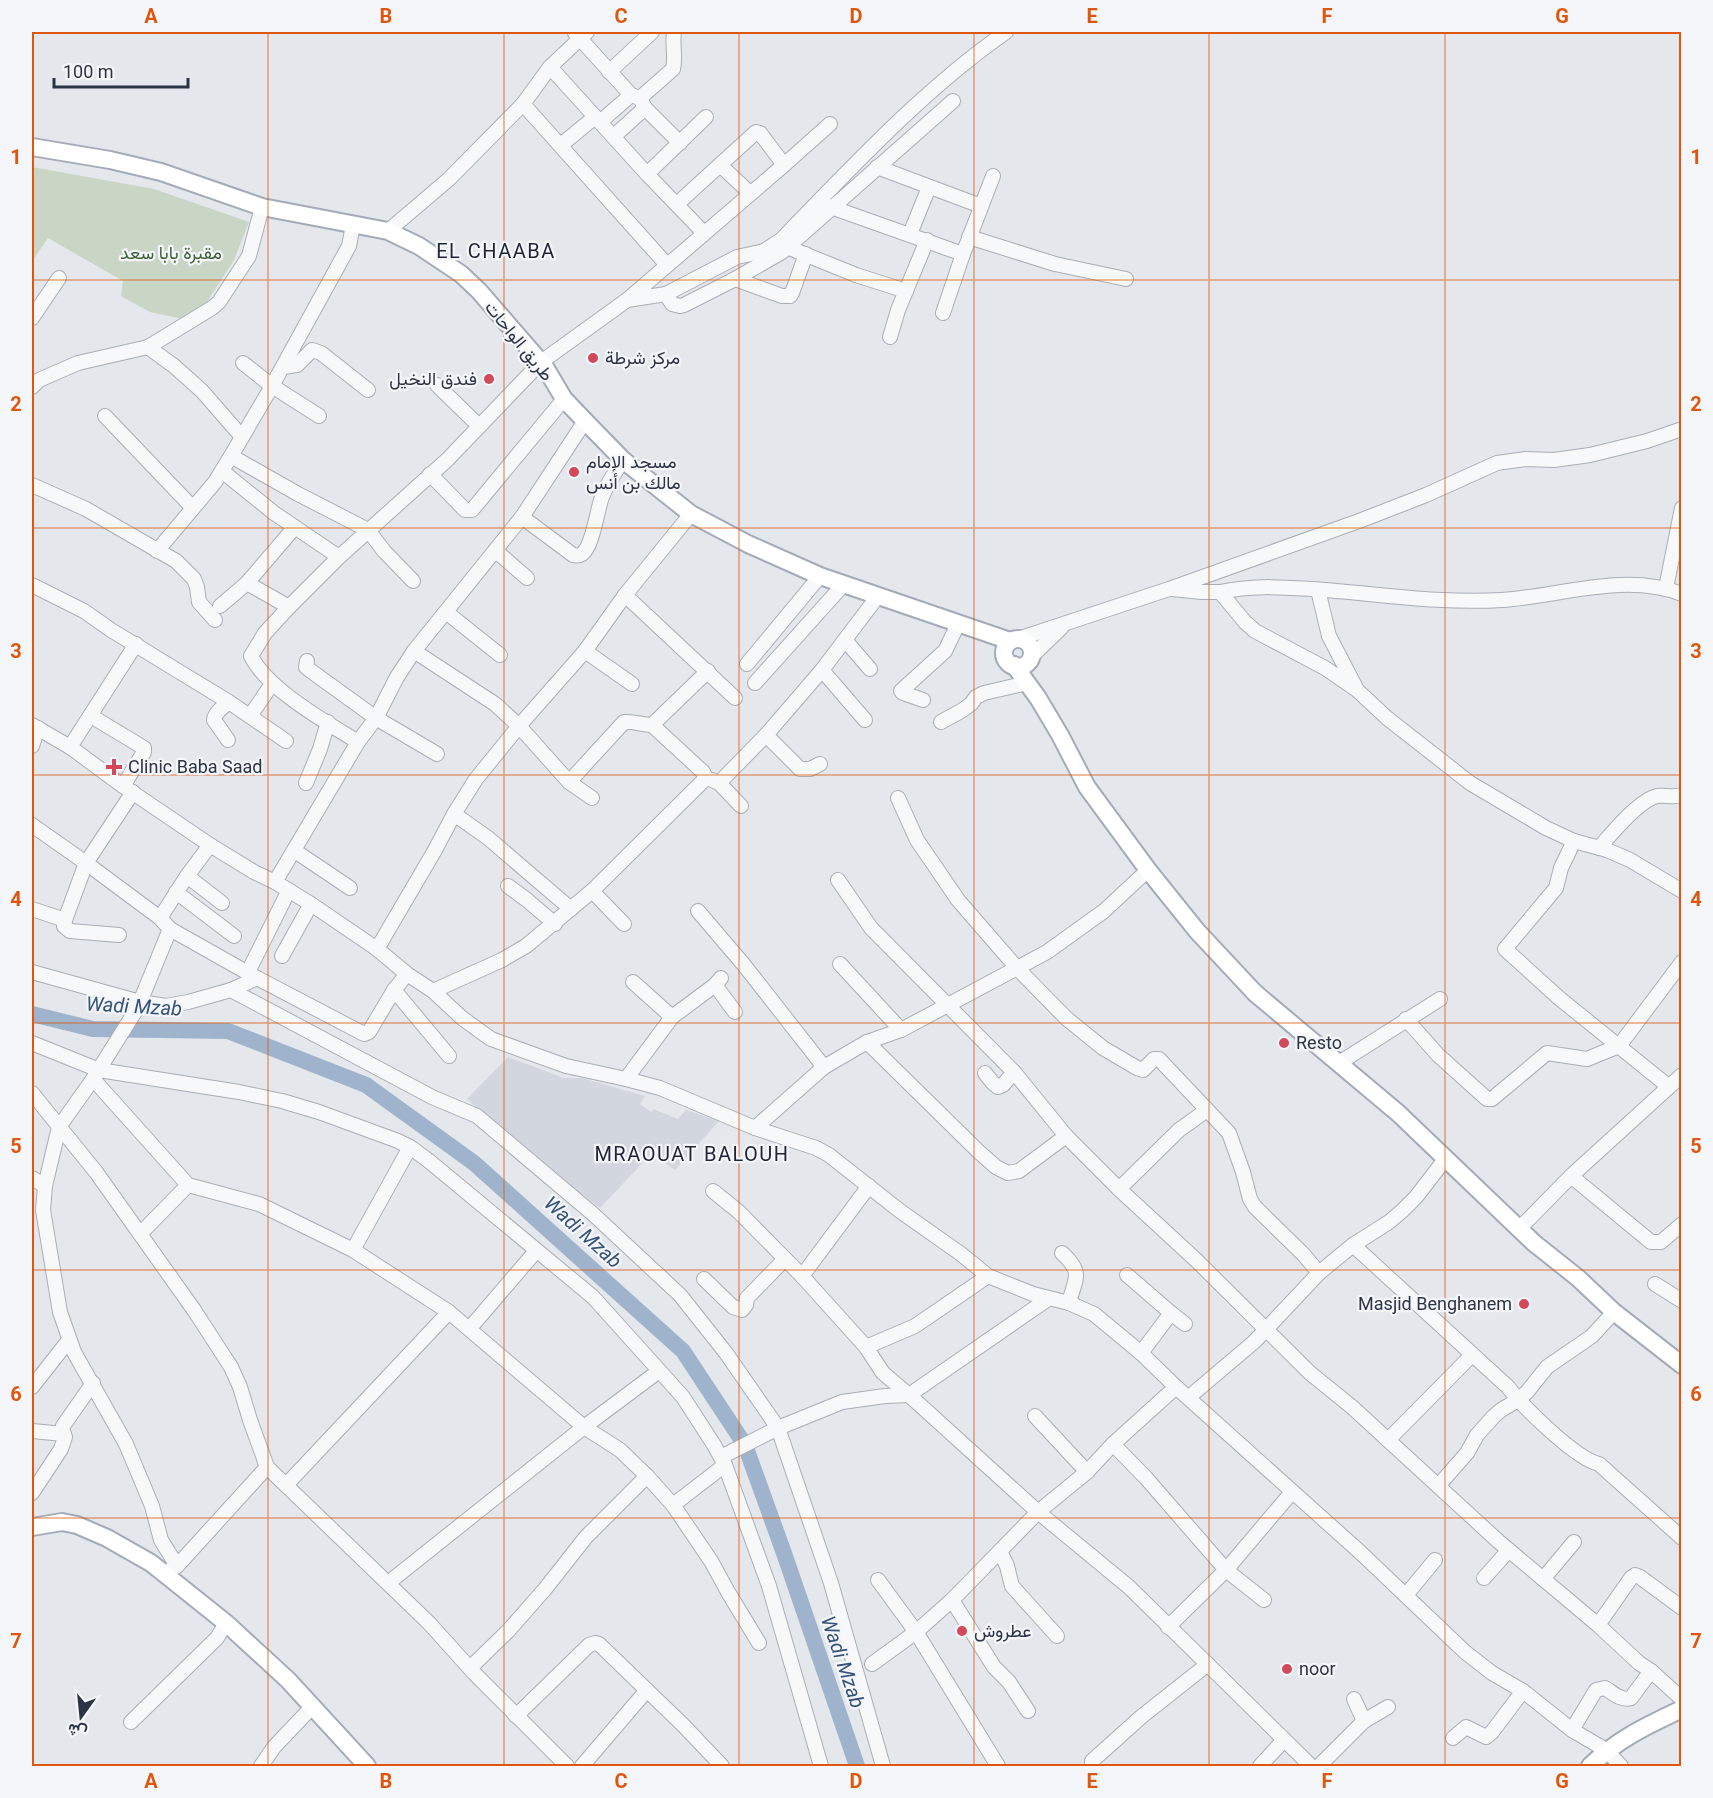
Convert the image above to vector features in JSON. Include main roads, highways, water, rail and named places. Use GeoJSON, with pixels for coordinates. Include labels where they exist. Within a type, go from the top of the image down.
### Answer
{"type":"FeatureCollection","features":[{"type":"Feature","properties":{"kind":"main road","name":"طريق الواحات"},"geometry":{"type":"LineString","coordinates":[[32,147],[110,160],[162,172],[262,207],[388,231],[419,246],[461,274],[541,362],[564,399],[585,421],[623,460],[691,514],[748,544],[820,576],[961,625],[1018,653]]}},
{"type":"Feature","properties":{"kind":"main road"},"geometry":{"type":"LineString","coordinates":[[1018,653],[1027,683],[1060,735],[1087,787],[1148,870],[1197,931],[1255,993],[1398,1113],[1519,1229],[1578,1278],[1614,1312],[1681,1364]]}},
{"type":"Feature","properties":{"kind":"main road"},"geometry":{"type":"LineString","coordinates":[[1018,653],[1039,700]]}},
{"type":"Feature","properties":{"kind":"main road"},"geometry":{"type":"LineString","coordinates":[[32,1527],[62,1522],[77,1525],[108,1538],[151,1563],[171,1569],[288,1680],[367,1767]]}},
{"type":"Feature","properties":{"kind":"main road"},"geometry":{"type":"LineString","coordinates":[[1590,1767],[1606,1750],[1637,1731],[1682,1709]]}},
{"type":"Feature","properties":{"kind":"waterway","name":"Wadi Mzab"},"geometry":{"type":"LineString","coordinates":[[32,1014],[93,1029],[228,1031],[366,1085],[474,1163],[683,1351],[745,1445],[857,1766]]}},
{"type":"Feature","properties":{"kind":"place","name":"مركز شرطة"},"geometry":{"type":"Point","coordinates":[593,358]}},
{"type":"Feature","properties":{"kind":"place","name":"فندق النخيل"},"geometry":{"type":"Point","coordinates":[489,379]}},
{"type":"Feature","properties":{"kind":"place","name":"مسجد الإمام مالك بن أنس"},"geometry":{"type":"Point","coordinates":[574,472]}},
{"type":"Feature","properties":{"kind":"place","name":"Clinic Baba Saad"},"geometry":{"type":"Point","coordinates":[114,767]}},
{"type":"Feature","properties":{"kind":"place","name":"Resto"},"geometry":{"type":"Point","coordinates":[1284,1043]}},
{"type":"Feature","properties":{"kind":"place","name":"Masjid Benghanem"},"geometry":{"type":"Point","coordinates":[1524,1304]}},
{"type":"Feature","properties":{"kind":"place","name":"عطروش"},"geometry":{"type":"Point","coordinates":[962,1631]}},
{"type":"Feature","properties":{"kind":"place","name":"noor"},"geometry":{"type":"Point","coordinates":[1287,1669]}},
{"type":"Feature","properties":{"kind":"district","name":"EL CHAABA"},"geometry":{"type":"Point","coordinates":[496,251]}},
{"type":"Feature","properties":{"kind":"district","name":"MRAOUAT BALOUH"},"geometry":{"type":"Point","coordinates":[692,1154]}},
{"type":"Feature","properties":{"kind":"park label","name":"مقبرة بابا سعد"},"geometry":{"type":"Point","coordinates":[171,253]}}]}
